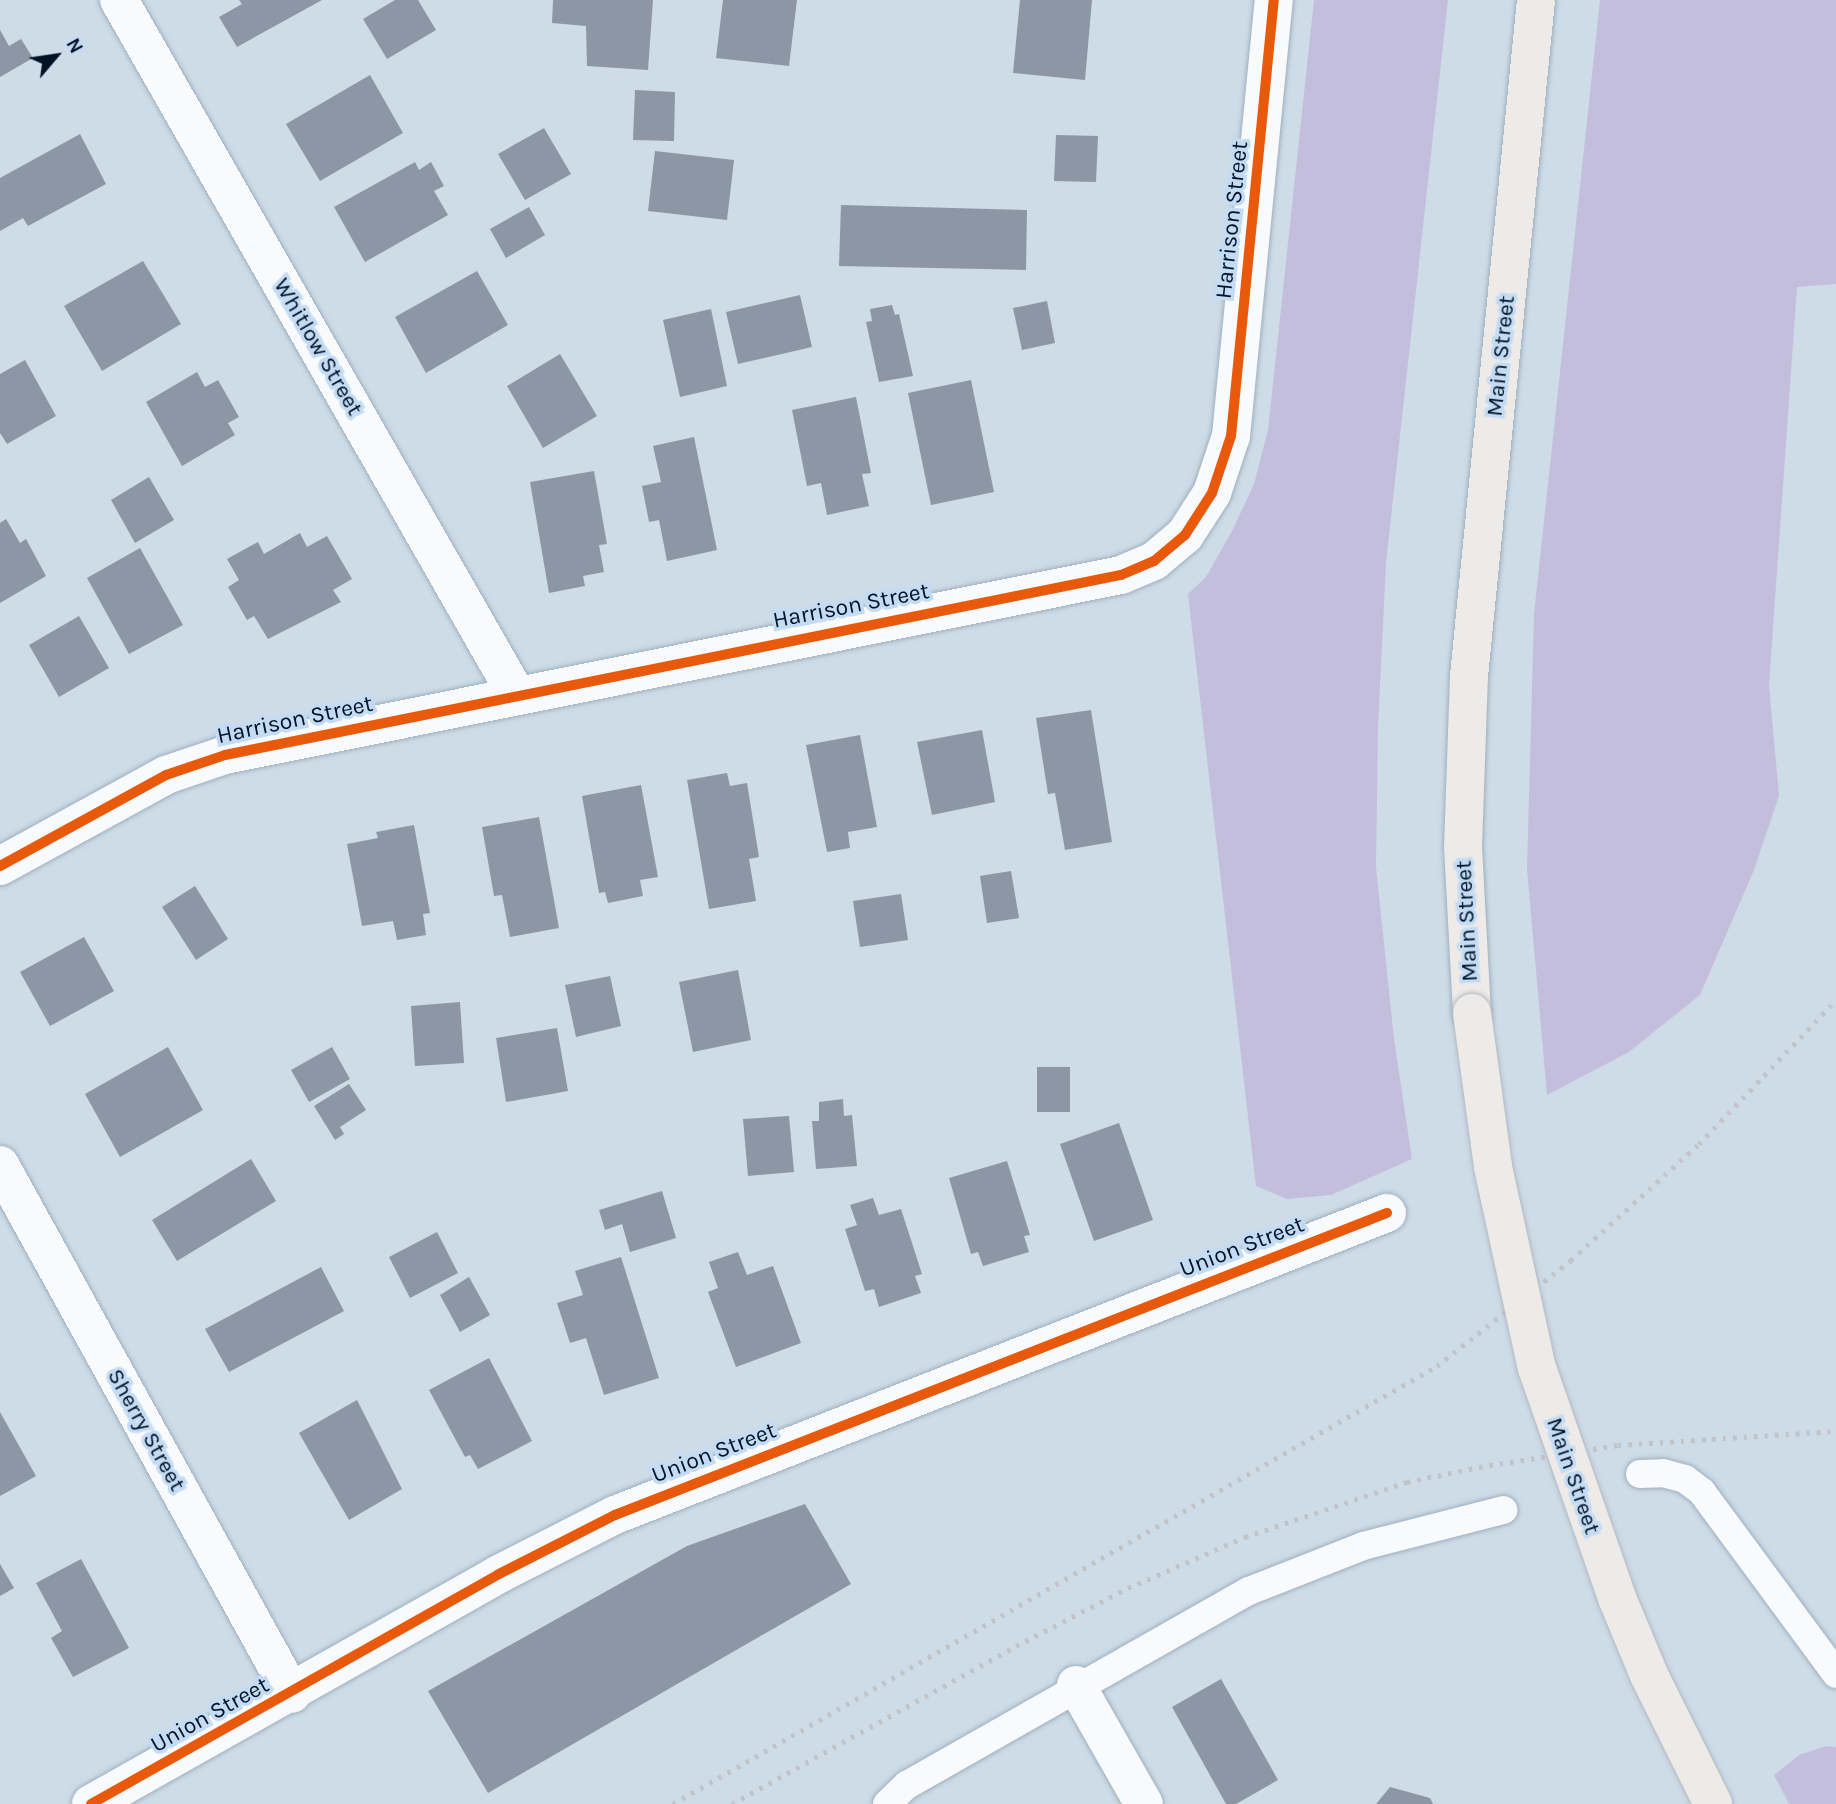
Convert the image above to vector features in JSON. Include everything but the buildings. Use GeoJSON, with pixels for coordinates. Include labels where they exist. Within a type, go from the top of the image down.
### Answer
{"type":"FeatureCollection","features":[{"type":"Feature","properties":{"kind":"main road","name":"Main Street"},"geometry":{"type":"LineString","coordinates":[[1536,0],[1469,676],[1463,847],[1472,1013],[1493,1167],[1537,1368],[1617,1598],[1649,1675],[1713,1804]]}},
{"type":"Feature","properties":{"kind":"street","name":"Whitlow Street"},"geometry":{"type":"LineString","coordinates":[[119,0],[516,694]]}},
{"type":"Feature","properties":{"kind":"street","name":"Harrison Street"},"geometry":{"type":"LineString","coordinates":[[0,866],[166,775],[225,755],[516,694],[1121,575],[1154,561],[1185,535],[1212,493],[1231,436],[1275,0]]}},
{"type":"Feature","properties":{"kind":"street","name":"Sherry Street"},"geometry":{"type":"LineString","coordinates":[[0,1166],[292,1694]]}},
{"type":"Feature","properties":{"kind":"street","name":"Union Street"},"geometry":{"type":"LineString","coordinates":[[91,1804],[292,1694],[499,1574],[615,1515],[1387,1213]]}},
{"type":"Feature","properties":{"kind":"street"},"geometry":{"type":"LineString","coordinates":[[1076,1685],[1144,1804]]}},
{"type":"Feature","properties":{"kind":"lane"},"geometry":{"type":"LineString","coordinates":[[1640,1474],[1663,1473],[1685,1479],[1702,1492],[1836,1674]]}},
{"type":"Feature","properties":{"kind":"lane"},"geometry":{"type":"LineString","coordinates":[[887,1804],[906,1785],[1076,1685],[1249,1591],[1363,1546],[1503,1510]]}},
{"type":"Feature","properties":{"kind":"shaded area"},"geometry":{"type":"Polygon","coordinates":[[[1314,0],[1448,0],[1386,563],[1378,727],[1376,867],[1394,1039],[1412,1159],[1331,1195],[1287,1199],[1256,1186],[1188,594],[1206,577],[1233,529],[1254,484],[1268,430],[1314,0]]]}},
{"type":"Feature","properties":{"kind":"shaded area"},"geometry":{"type":"Polygon","coordinates":[[[1600,0],[1836,0],[1836,284],[1797,287],[1769,685],[1779,796],[1754,870],[1700,995],[1629,1052],[1547,1095],[1527,869],[1534,614],[1600,0]]]}},
{"type":"Feature","properties":{"kind":"shaded area"},"geometry":{"type":"Polygon","coordinates":[[[1826,1746],[1836,1747],[1836,1804],[1789,1804],[1774,1775],[1799,1755],[1826,1746]]]}},
{"type":"Feature","properties":{"kind":"railway"},"geometry":{"type":"LineString","coordinates":[[673,1804],[1437,1366],[1571,1260],[1699,1144],[1836,1000]]}},
{"type":"Feature","properties":{"kind":"railway"},"geometry":{"type":"LineString","coordinates":[[732,1804],[1016,1646],[1128,1588],[1245,1537],[1407,1482],[1479,1467],[1618,1445],[1836,1431]]}},
{"type":"Feature","properties":{"kind":"cycle path"},"geometry":{"type":"LineString","coordinates":[[0,866],[166,775],[225,755],[1121,575],[1154,561],[1185,535],[1212,493],[1231,436],[1274,0]]}},
{"type":"Feature","properties":{"kind":"cycle path"},"geometry":{"type":"LineString","coordinates":[[91,1804],[499,1574],[615,1515],[1387,1213]]}}]}
